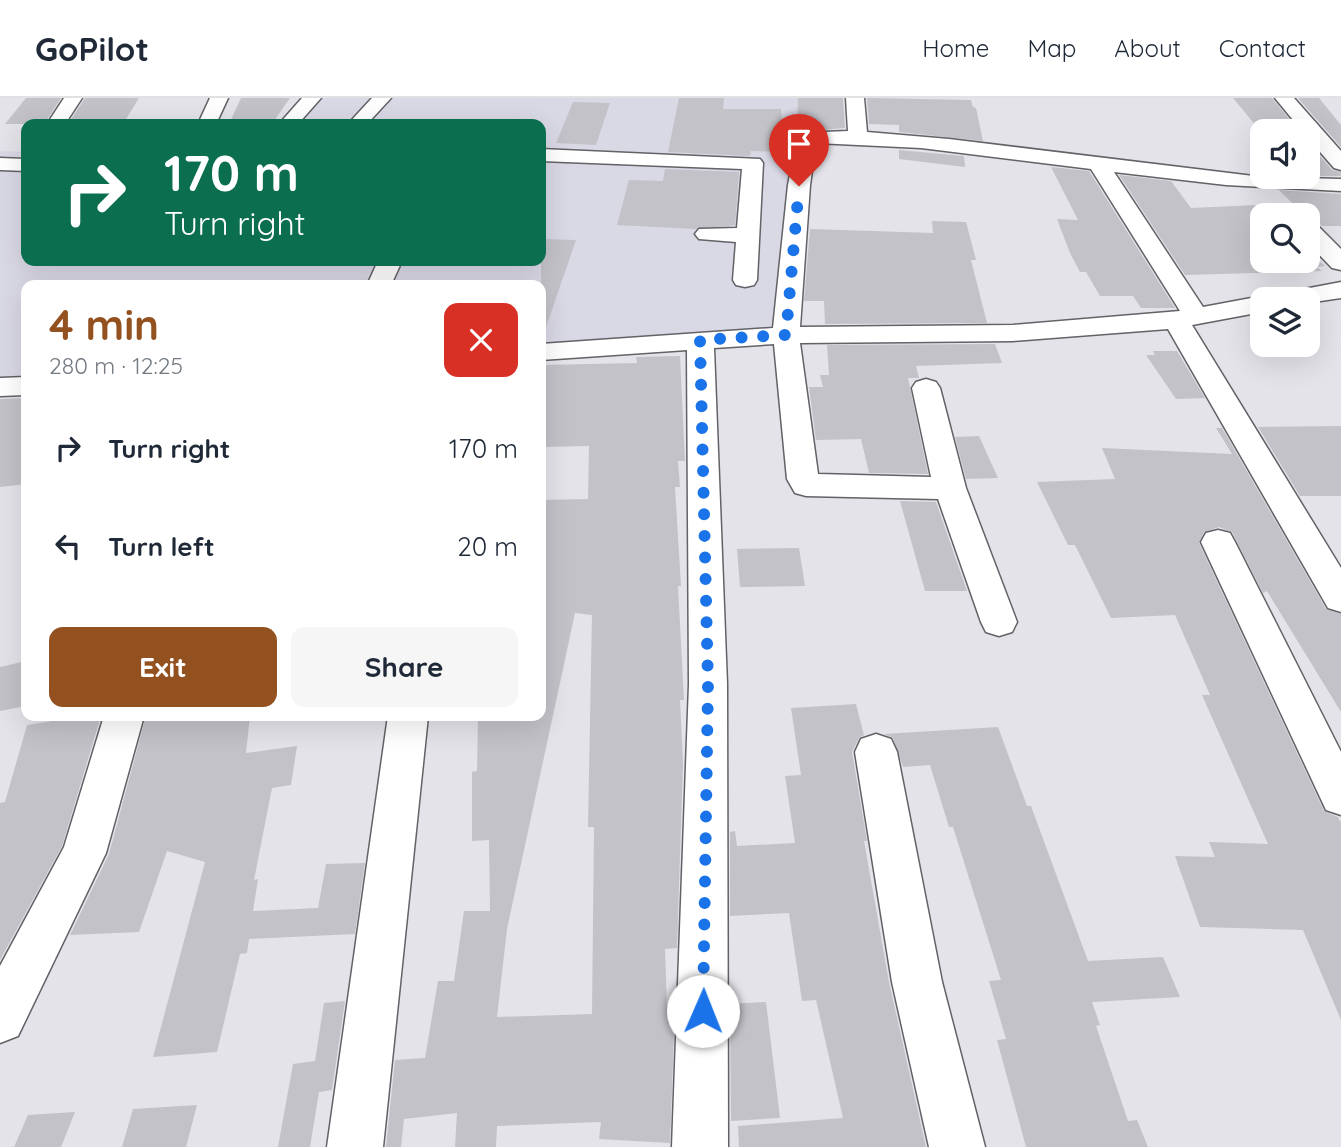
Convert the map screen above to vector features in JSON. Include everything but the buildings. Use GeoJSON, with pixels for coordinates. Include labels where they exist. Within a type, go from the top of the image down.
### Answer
{"type":"FeatureCollection","features":[{"type":"Feature","properties":{"kind":"street"},"geometry":{"type":"LineString","coordinates":[[58,119],[73,98]]}},
{"type":"Feature","properties":{"kind":"street"},"geometry":{"type":"LineString","coordinates":[[209,119],[219,98]]}},
{"type":"Feature","properties":{"kind":"street"},"geometry":{"type":"LineString","coordinates":[[293,119],[312,98]]}},
{"type":"Feature","properties":{"kind":"street"},"geometry":{"type":"LineString","coordinates":[[362,119],[382,98]]}},
{"type":"Feature","properties":{"kind":"street"},"geometry":{"type":"LineString","coordinates":[[855,98],[858,137]]}},
{"type":"Feature","properties":{"kind":"street"},"geometry":{"type":"LineString","coordinates":[[1284,98],[1341,164]]}},
{"type":"Feature","properties":{"kind":"street"},"geometry":{"type":"LineString","coordinates":[[950,488],[806,485],[786,335],[799,186],[807,137],[858,137],[926,142],[1250,180]]}},
{"type":"Feature","properties":{"kind":"street"},"geometry":{"type":"LineString","coordinates":[[0,145],[21,146]]}},
{"type":"Feature","properties":{"kind":"street"},"geometry":{"type":"LineString","coordinates":[[546,155],[753,163],[745,280]]}},
{"type":"Feature","properties":{"kind":"street"},"geometry":{"type":"LineString","coordinates":[[0,164],[21,165]]}},
{"type":"Feature","properties":{"kind":"street"},"geometry":{"type":"LineString","coordinates":[[1098,164],[1341,598]]}},
{"type":"Feature","properties":{"kind":"street"},"geometry":{"type":"LineString","coordinates":[[1320,184],[1341,185]]}},
{"type":"Feature","properties":{"kind":"street"},"geometry":{"type":"LineString","coordinates":[[1269,189],[1282,203]]}},
{"type":"Feature","properties":{"kind":"street"},"geometry":{"type":"LineString","coordinates":[[707,234],[748,236]]}},
{"type":"Feature","properties":{"kind":"street"},"geometry":{"type":"LineString","coordinates":[[1320,241],[1341,263]]}},
{"type":"Feature","properties":{"kind":"street"},"geometry":{"type":"LineString","coordinates":[[1320,294],[1341,290]]}},
{"type":"Feature","properties":{"kind":"street"},"geometry":{"type":"LineString","coordinates":[[546,352],[786,335],[1013,333],[1186,319],[1250,306]]}},
{"type":"Feature","properties":{"kind":"street"},"geometry":{"type":"LineString","coordinates":[[700,340],[708,684],[700,1147]]}},
{"type":"Feature","properties":{"kind":"street"},"geometry":{"type":"LineString","coordinates":[[0,387],[21,386]]}},
{"type":"Feature","properties":{"kind":"street"},"geometry":{"type":"LineString","coordinates":[[926,388],[950,488],[999,622]]}},
{"type":"Feature","properties":{"kind":"street"},"geometry":{"type":"LineString","coordinates":[[1217,542],[1341,796]]}},
{"type":"Feature","properties":{"kind":"street"},"geometry":{"type":"LineString","coordinates":[[0,1018],[84,853],[123,721]]}},
{"type":"Feature","properties":{"kind":"street"},"geometry":{"type":"LineString","coordinates":[[355,1147],[407,721]]}},
{"type":"Feature","properties":{"kind":"street"},"geometry":{"type":"LineString","coordinates":[[876,752],[917,982],[957,1147]]}},
{"type":"Feature","properties":{"kind":"shaded area"},"geometry":{"type":"Polygon","coordinates":[[[317,98],[805,98],[780,331],[546,347],[546,280],[21,280],[21,381],[0,382],[0,151],[21,152],[21,266],[546,266],[546,119],[299,119],[317,98]]]}},
{"type":"Feature","properties":{"kind":"route"},"geometry":{"type":"LineString","coordinates":[[703,1011],[708,684],[700,340],[786,335],[799,186]]}}]}
